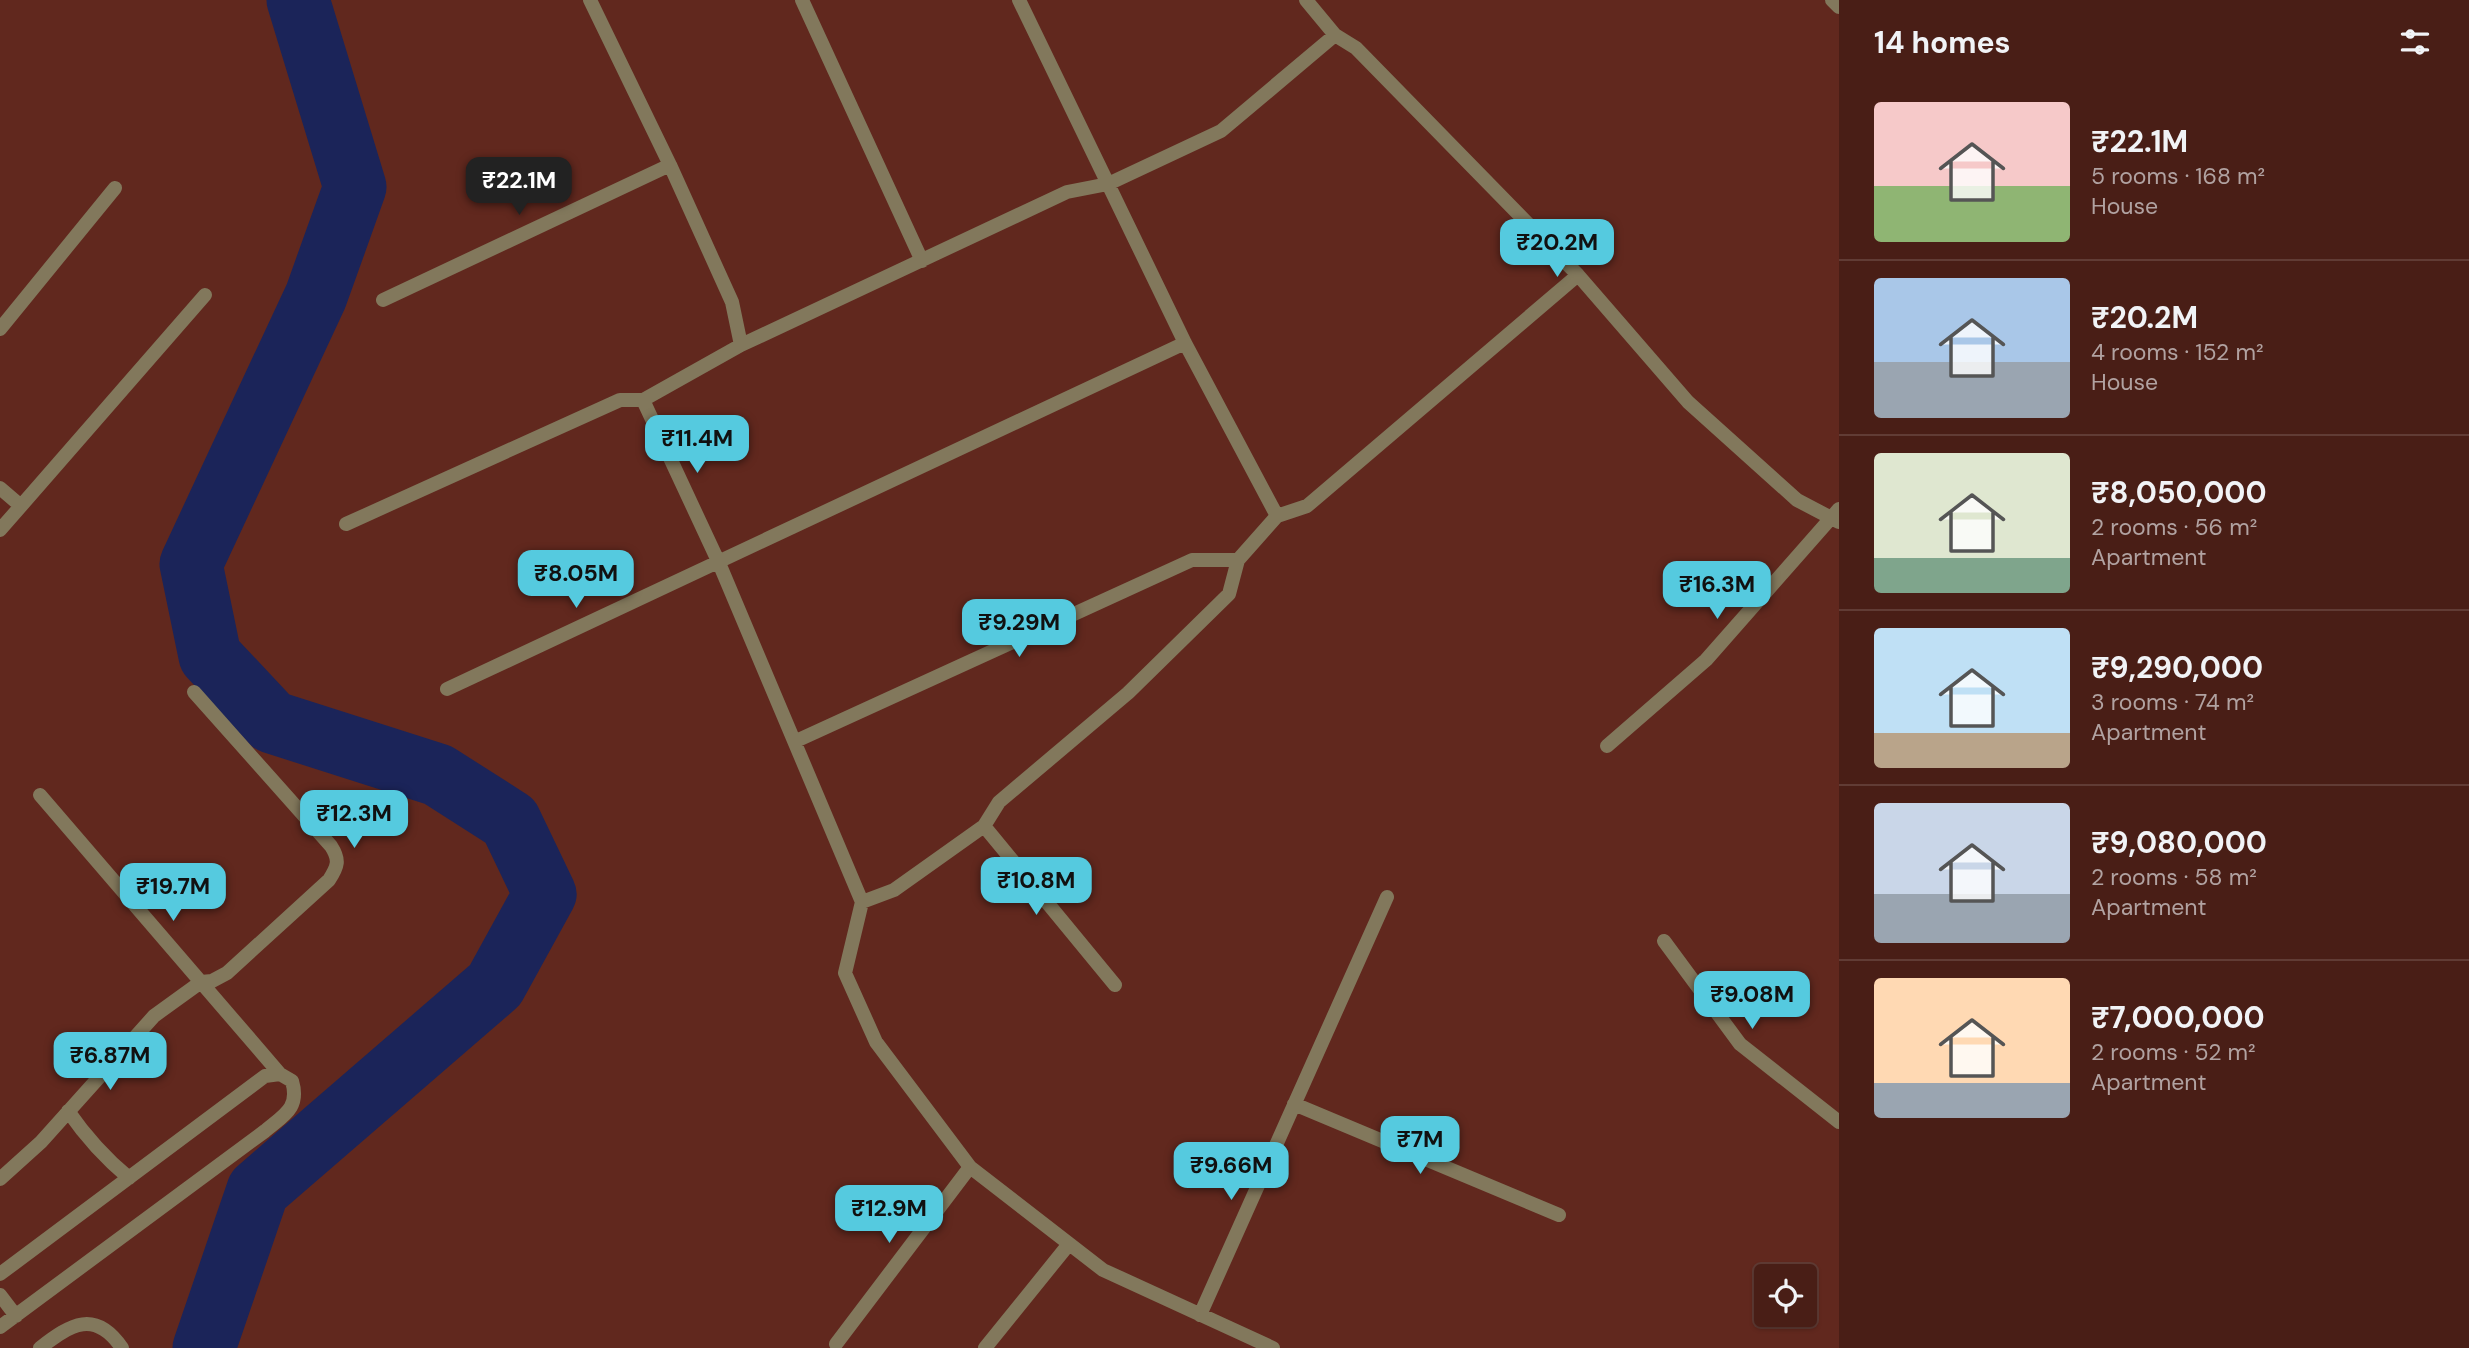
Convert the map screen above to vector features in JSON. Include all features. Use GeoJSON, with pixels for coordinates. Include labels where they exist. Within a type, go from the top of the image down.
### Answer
{"type":"FeatureCollection","features":[{"type":"Feature","properties":{"kind":"street"},"geometry":{"type":"LineString","coordinates":[[590,0],[670,165],[732,302],[741,345]]}},
{"type":"Feature","properties":{"kind":"street"},"geometry":{"type":"LineString","coordinates":[[802,0],[922,261]]}},
{"type":"Feature","properties":{"kind":"street"},"geometry":{"type":"LineString","coordinates":[[1019,0],[1185,343],[1277,516]]}},
{"type":"Feature","properties":{"kind":"street"},"geometry":{"type":"LineString","coordinates":[[1306,0],[1335,36],[1356,48],[1578,275],[1688,402],[1797,500],[1836,516],[1706,660],[1607,746]]}},
{"type":"Feature","properties":{"kind":"street"},"geometry":{"type":"LineString","coordinates":[[1832,0],[1839,8]]}},
{"type":"Feature","properties":{"kind":"street"},"geometry":{"type":"LineString","coordinates":[[346,524],[620,400],[643,400],[741,345],[1067,192],[1108,184],[1221,131],[1335,36]]}},
{"type":"Feature","properties":{"kind":"street"},"geometry":{"type":"LineString","coordinates":[[383,300],[670,165]]}},
{"type":"Feature","properties":{"kind":"street"},"geometry":{"type":"LineString","coordinates":[[0,329],[115,188]]}},
{"type":"Feature","properties":{"kind":"street"},"geometry":{"type":"LineString","coordinates":[[862,902],[894,890],[985,826],[999,802],[1129,694],[1228,594],[1238,560],[1277,516],[1307,506],[1578,275]]}},
{"type":"Feature","properties":{"kind":"street"},"geometry":{"type":"LineString","coordinates":[[0,530],[205,295]]}},
{"type":"Feature","properties":{"kind":"street"},"geometry":{"type":"LineString","coordinates":[[447,689],[719,564],[1185,343]]}},
{"type":"Feature","properties":{"kind":"street"},"geometry":{"type":"LineString","coordinates":[[643,400],[719,564],[862,902],[845,973],[876,1042],[970,1167],[1069,1244],[1103,1270],[1273,1348]]}},
{"type":"Feature","properties":{"kind":"street"},"geometry":{"type":"LineString","coordinates":[[0,488],[21,506]]}},
{"type":"Feature","properties":{"kind":"street"},"geometry":{"type":"LineString","coordinates":[[796,741],[1192,560],[1238,560]]}},
{"type":"Feature","properties":{"kind":"street"},"geometry":{"type":"LineString","coordinates":[[0,1179],[41,1142],[154,1016],[201,982],[212,981],[228,973],[329,880],[338,867],[338,857],[331,846],[194,692]]}},
{"type":"Feature","properties":{"kind":"street"},"geometry":{"type":"LineString","coordinates":[[0,1327],[265,1131],[291,1109],[296,1095],[292,1082],[280,1074],[40,795]]}},
{"type":"Feature","properties":{"kind":"street"},"geometry":{"type":"LineString","coordinates":[[985,826],[1115,985]]}},
{"type":"Feature","properties":{"kind":"street"},"geometry":{"type":"LineString","coordinates":[[1200,1315],[1387,897]]}},
{"type":"Feature","properties":{"kind":"street"},"geometry":{"type":"LineString","coordinates":[[1664,941],[1740,1044],[1839,1122]]}},
{"type":"Feature","properties":{"kind":"street"},"geometry":{"type":"LineString","coordinates":[[0,1274],[265,1076],[280,1074]]}},
{"type":"Feature","properties":{"kind":"street"},"geometry":{"type":"LineString","coordinates":[[1294,1104],[1559,1215]]}},
{"type":"Feature","properties":{"kind":"street"},"geometry":{"type":"LineString","coordinates":[[68,1111],[86,1138],[129,1178]]}},
{"type":"Feature","properties":{"kind":"street"},"geometry":{"type":"LineString","coordinates":[[836,1344],[970,1167]]}},
{"type":"Feature","properties":{"kind":"street"},"geometry":{"type":"LineString","coordinates":[[985,1348],[1069,1244]]}},
{"type":"Feature","properties":{"kind":"street"},"geometry":{"type":"LineString","coordinates":[[0,1295],[16,1316]]}},
{"type":"Feature","properties":{"kind":"street"},"geometry":{"type":"LineString","coordinates":[[40,1348],[65,1329],[85,1323],[103,1327],[114,1336],[122,1348]]}},
{"type":"Feature","properties":{"kind":"waterway"},"geometry":{"type":"LineString","coordinates":[[204,1348],[258,1190],[495,985],[545,894],[510,821],[438,775],[272,722],[210,656],[191,564],[316,296],[355,187],[298,0]]}}]}
